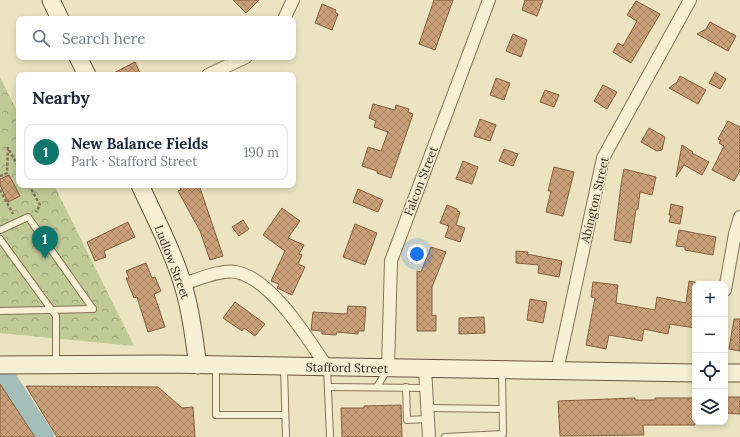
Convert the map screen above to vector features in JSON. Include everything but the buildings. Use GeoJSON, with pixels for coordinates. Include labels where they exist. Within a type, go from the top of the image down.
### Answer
{"type":"FeatureCollection","features":[{"type":"Feature","properties":{"kind":"main road"},"geometry":{"type":"LineString","coordinates":[[51,0],[59,16]]}},
{"type":"Feature","properties":{"kind":"main road"},"geometry":{"type":"LineString","coordinates":[[80,60],[86,72]]}},
{"type":"Feature","properties":{"kind":"main road","name":"Ludlow Street"},"geometry":{"type":"LineString","coordinates":[[141,188],[163,234],[183,284],[188,304],[198,365]]}},
{"type":"Feature","properties":{"kind":"main road","name":"Stafford Street"},"geometry":{"type":"LineString","coordinates":[[3,365],[216,365],[692,373]]}},
{"type":"Feature","properties":{"kind":"main road"},"geometry":{"type":"LineString","coordinates":[[728,373],[740,373]]}},
{"type":"Feature","properties":{"kind":"street"},"geometry":{"type":"LineString","coordinates":[[285,16],[293,0]]}},
{"type":"Feature","properties":{"kind":"street","name":"Falcon Street"},"geometry":{"type":"LineString","coordinates":[[388,368],[391,260],[489,0]]}},
{"type":"Feature","properties":{"kind":"street","name":"Abington Street"},"geometry":{"type":"LineString","coordinates":[[557,371],[602,158],[690,0]]}},
{"type":"Feature","properties":{"kind":"street"},"geometry":{"type":"LineString","coordinates":[[214,72],[240,60]]}},
{"type":"Feature","properties":{"kind":"street"},"geometry":{"type":"LineString","coordinates":[[727,281],[735,234],[740,217]]}},
{"type":"Feature","properties":{"kind":"street"},"geometry":{"type":"LineString","coordinates":[[183,284],[221,273],[235,272],[249,277],[270,292],[294,320],[327,367]]}},
{"type":"Feature","properties":{"kind":"street"},"geometry":{"type":"LineString","coordinates":[[425,369],[429,437]]}},
{"type":"Feature","properties":{"kind":"lane"},"geometry":{"type":"LineString","coordinates":[[0,230],[28,217],[93,309],[0,311]]}},
{"type":"Feature","properties":{"kind":"lane"},"geometry":{"type":"LineString","coordinates":[[0,239],[56,316],[56,365]]}},
{"type":"Feature","properties":{"kind":"lane"},"geometry":{"type":"LineString","coordinates":[[216,365],[216,416],[285,415]]}},
{"type":"Feature","properties":{"kind":"lane"},"geometry":{"type":"LineString","coordinates":[[284,366],[286,437]]}},
{"type":"Feature","properties":{"kind":"lane"},"geometry":{"type":"LineString","coordinates":[[327,367],[330,437]]}},
{"type":"Feature","properties":{"kind":"lane"},"geometry":{"type":"LineString","coordinates":[[377,387],[388,368]]}},
{"type":"Feature","properties":{"kind":"lane"},"geometry":{"type":"LineString","coordinates":[[445,437],[503,436],[502,370]]}},
{"type":"Feature","properties":{"kind":"lane"},"geometry":{"type":"LineString","coordinates":[[328,387],[426,388]]}},
{"type":"Feature","properties":{"kind":"lane"},"geometry":{"type":"LineString","coordinates":[[406,387],[407,420],[427,413],[502,409]]}},
{"type":"Feature","properties":{"kind":"path"},"geometry":{"type":"LineString","coordinates":[[0,176],[7,173],[8,148],[16,163]]}},
{"type":"Feature","properties":{"kind":"path"},"geometry":{"type":"LineString","coordinates":[[31,188],[40,205],[31,221]]}},
{"type":"Feature","properties":{"kind":"path"},"geometry":{"type":"LineString","coordinates":[[0,190],[17,222]]}},
{"type":"Feature","properties":{"kind":"green space"},"geometry":{"type":"Polygon","coordinates":[[[0,77],[16,109],[16,188],[55,188],[134,346],[0,333],[0,77]]]}},
{"type":"Feature","properties":{"kind":"waterway"},"geometry":{"type":"LineString","coordinates":[[0,372],[42,437]]}},
{"type":"Feature","properties":{"kind":"place","name":"New Balance Fields"},"geometry":{"type":"Point","coordinates":[45,259]}}]}
